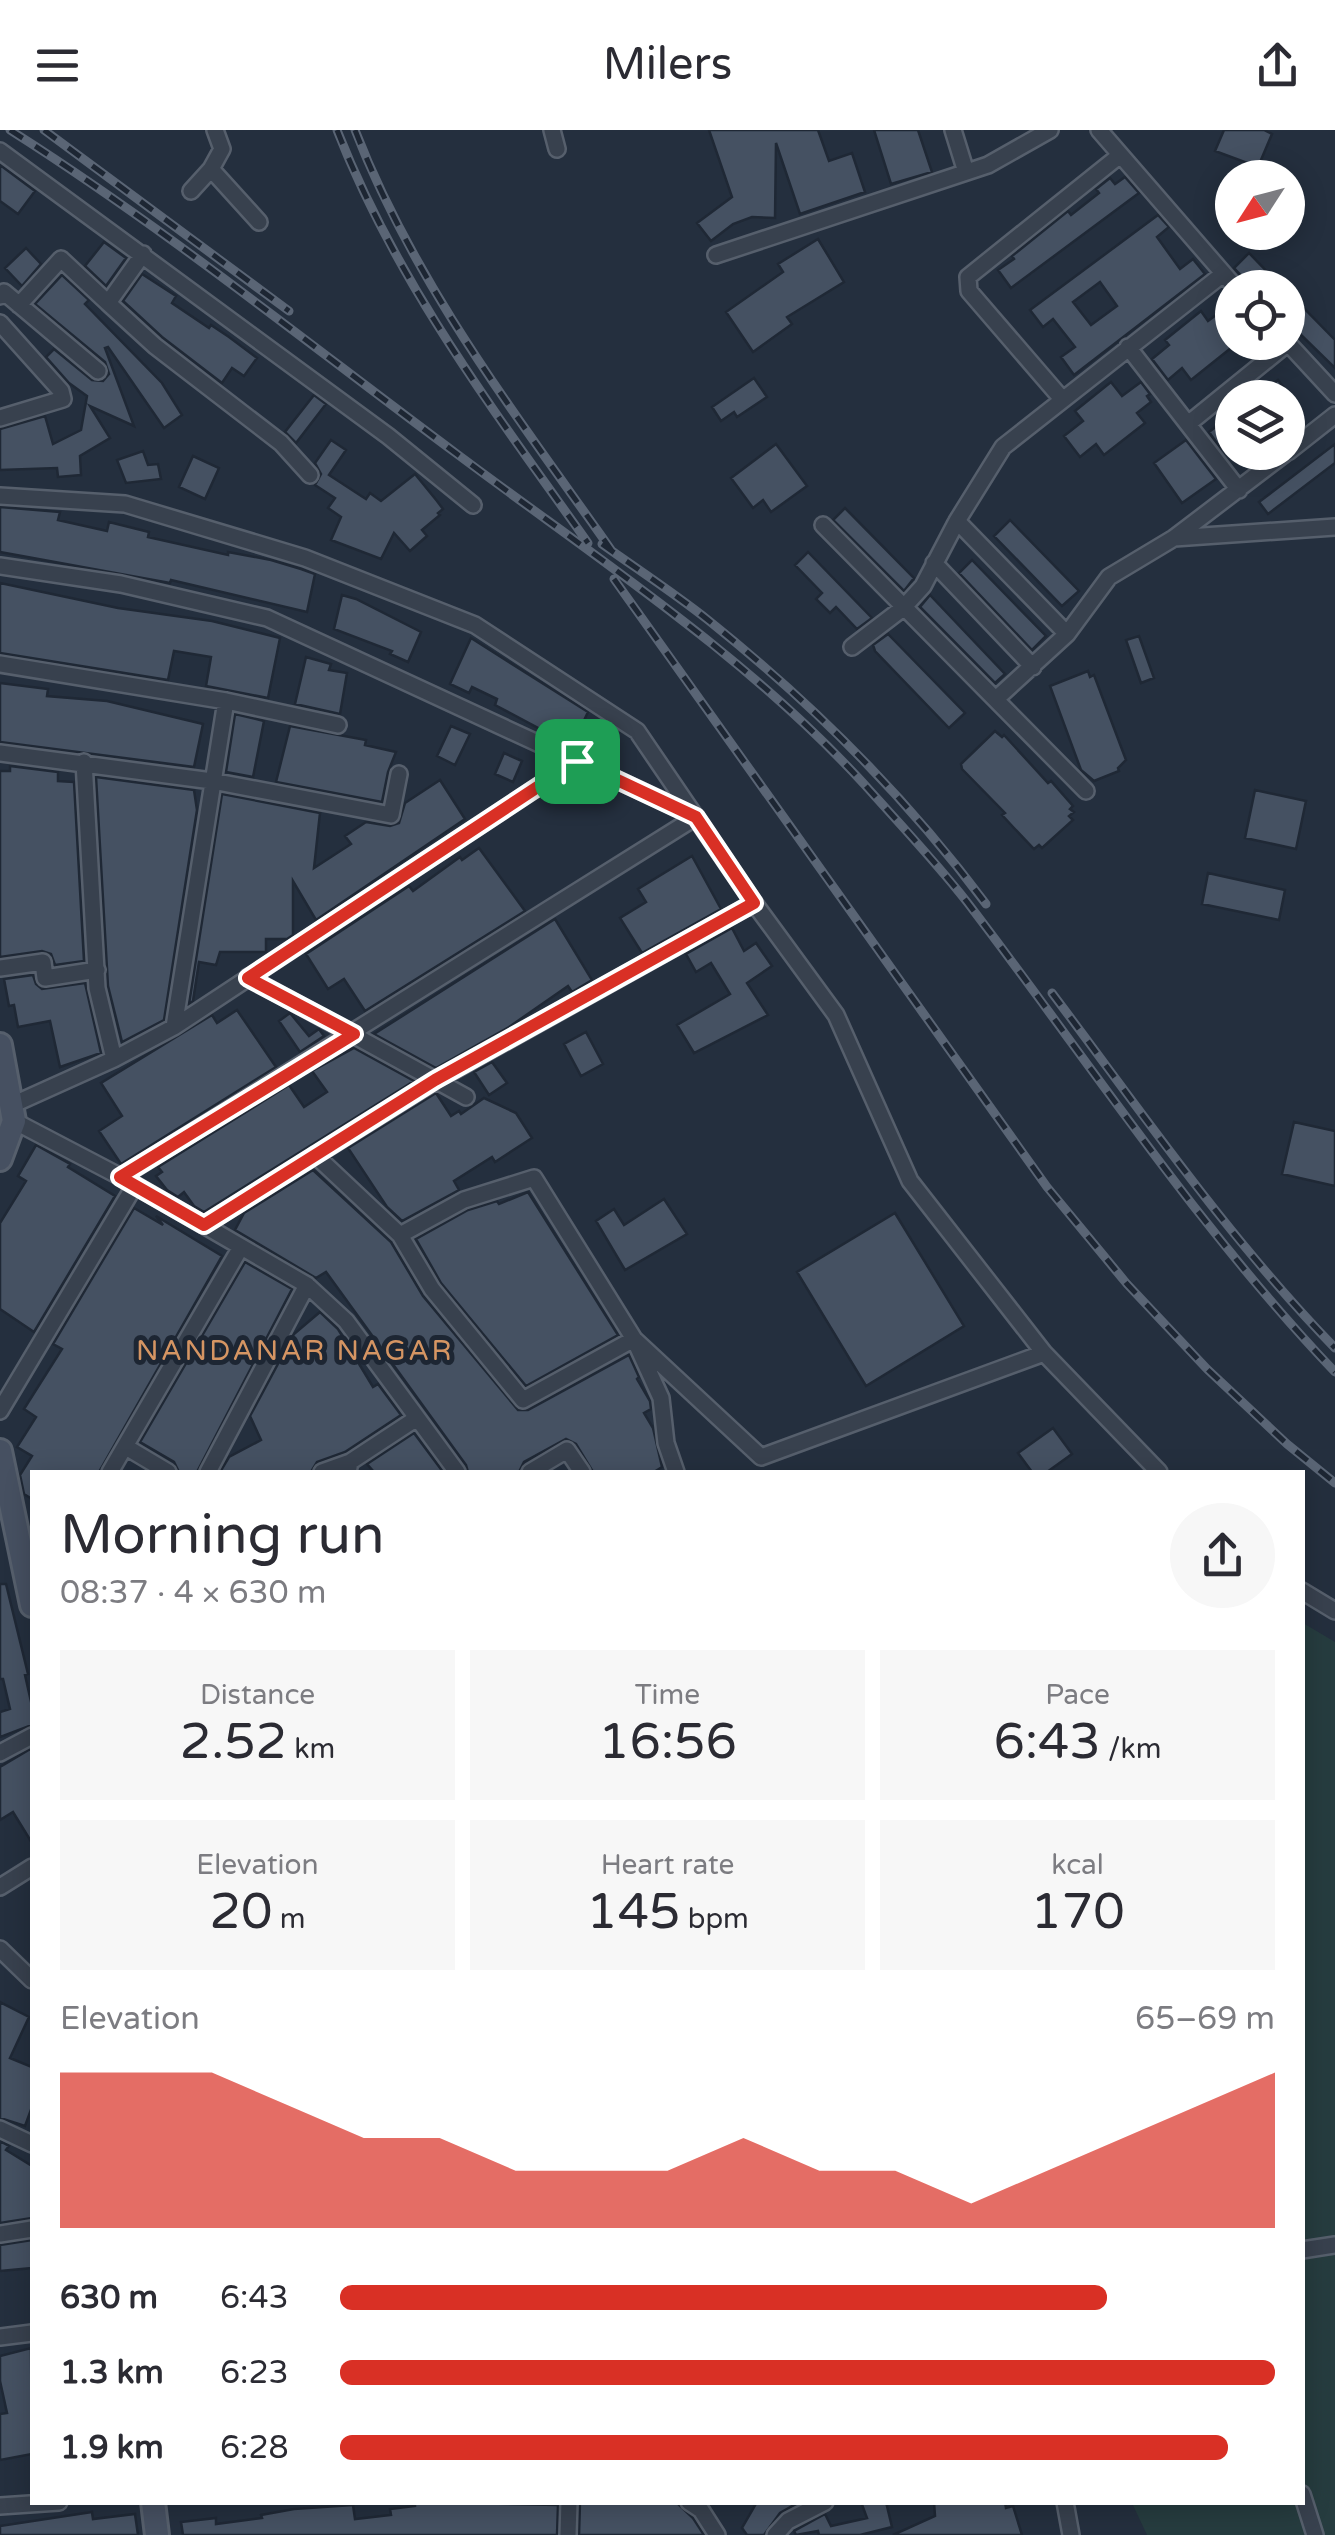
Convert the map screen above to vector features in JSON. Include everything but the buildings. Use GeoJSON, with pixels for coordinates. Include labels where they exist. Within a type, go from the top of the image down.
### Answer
{"type":"FeatureCollection","features":[{"type":"Feature","properties":{"kind":"street"},"geometry":{"type":"LineString","coordinates":[[191,191],[222,149],[216,130]]}},
{"type":"Feature","properties":{"kind":"street"},"geometry":{"type":"LineString","coordinates":[[552,130],[557,149]]}},
{"type":"Feature","properties":{"kind":"street"},"geometry":{"type":"LineString","coordinates":[[953,130],[966,172]]}},
{"type":"Feature","properties":{"kind":"street"},"geometry":{"type":"LineString","coordinates":[[716,255],[988,166],[1050,130]]}},
{"type":"Feature","properties":{"kind":"street"},"geometry":{"type":"LineString","coordinates":[[1099,130],[1219,270]]}},
{"type":"Feature","properties":{"kind":"street"},"geometry":{"type":"LineString","coordinates":[[0,151],[388,436],[473,505]]}},
{"type":"Feature","properties":{"kind":"street"},"geometry":{"type":"LineString","coordinates":[[1062,398],[970,291],[968,277],[1119,156]]}},
{"type":"Feature","properties":{"kind":"street"},"geometry":{"type":"LineString","coordinates":[[210,169],[258,222]]}},
{"type":"Feature","properties":{"kind":"street"},"geometry":{"type":"LineString","coordinates":[[108,303],[143,254]]}},
{"type":"Feature","properties":{"kind":"street"},"geometry":{"type":"LineString","coordinates":[[18,305],[61,259],[155,346],[282,443],[310,475]]}},
{"type":"Feature","properties":{"kind":"street"},"geometry":{"type":"LineString","coordinates":[[852,647],[903,608],[923,586],[1003,447],[1215,280]]}},
{"type":"Feature","properties":{"kind":"street"},"geometry":{"type":"LineString","coordinates":[[0,296],[4,292],[98,372]]}},
{"type":"Feature","properties":{"kind":"street"},"geometry":{"type":"LineString","coordinates":[[0,323],[62,391],[63,399],[0,418]]}},
{"type":"Feature","properties":{"kind":"street"},"geometry":{"type":"LineString","coordinates":[[1128,347],[1239,490]]}},
{"type":"Feature","properties":{"kind":"street"},"geometry":{"type":"LineString","coordinates":[[1188,424],[1267,360]]}},
{"type":"Feature","properties":{"kind":"street"},"geometry":{"type":"LineString","coordinates":[[1304,360],[1335,394]]}},
{"type":"Feature","properties":{"kind":"street"},"geometry":{"type":"LineString","coordinates":[[1305,438],[1335,414]]}},
{"type":"Feature","properties":{"kind":"street"},"geometry":{"type":"LineString","coordinates":[[996,699],[1067,634],[1109,577],[1174,538],[1264,470]]}},
{"type":"Feature","properties":{"kind":"street"},"geometry":{"type":"LineString","coordinates":[[0,496],[125,504],[305,558],[475,625],[637,731],[836,1015],[910,1180],[1044,1353],[1157,1470]]}},
{"type":"Feature","properties":{"kind":"street"},"geometry":{"type":"LineString","coordinates":[[957,521],[1067,634]]}},
{"type":"Feature","properties":{"kind":"street"},"geometry":{"type":"LineString","coordinates":[[823,525],[1086,791]]}},
{"type":"Feature","properties":{"kind":"street"},"geometry":{"type":"LineString","coordinates":[[1174,538],[1335,527]]}},
{"type":"Feature","properties":{"kind":"street"},"geometry":{"type":"LineString","coordinates":[[934,563],[1033,666]]}},
{"type":"Feature","properties":{"kind":"street"},"geometry":{"type":"LineString","coordinates":[[0,566],[120,584],[267,618],[696,817]]}},
{"type":"Feature","properties":{"kind":"street"},"geometry":{"type":"LineString","coordinates":[[0,664],[226,701],[338,725]]}},
{"type":"Feature","properties":{"kind":"street"},"geometry":{"type":"LineString","coordinates":[[174,1027],[226,701]]}},
{"type":"Feature","properties":{"kind":"street"},"geometry":{"type":"LineString","coordinates":[[0,753],[212,781],[390,815],[400,774]]}},
{"type":"Feature","properties":{"kind":"street"},"geometry":{"type":"LineString","coordinates":[[13,1113],[174,1027],[577,761]]}},
{"type":"Feature","properties":{"kind":"street"},"geometry":{"type":"LineString","coordinates":[[84,762],[97,988],[114,1059]]}},
{"type":"Feature","properties":{"kind":"street"},"geometry":{"type":"LineString","coordinates":[[0,1411],[128,1181],[696,817]]}},
{"type":"Feature","properties":{"kind":"street"},"geometry":{"type":"LineString","coordinates":[[204,1225],[435,1080],[754,903]]}},
{"type":"Feature","properties":{"kind":"street"},"geometry":{"type":"LineString","coordinates":[[0,968],[43,962],[45,978],[96,970]]}},
{"type":"Feature","properties":{"kind":"street"},"geometry":{"type":"LineString","coordinates":[[248,978],[466,1097]]}},
{"type":"Feature","properties":{"kind":"street"},"geometry":{"type":"LineString","coordinates":[[0,1045],[13,1113],[0,1159]]}},
{"type":"Feature","properties":{"kind":"street"},"geometry":{"type":"LineString","coordinates":[[13,1113],[308,1286],[346,1321],[455,1470]]}},
{"type":"Feature","properties":{"kind":"street"},"geometry":{"type":"LineString","coordinates":[[315,1155],[400,1235],[432,1290],[523,1400],[634,1339]]}},
{"type":"Feature","properties":{"kind":"street"},"geometry":{"type":"LineString","coordinates":[[400,1235],[464,1200],[534,1178],[634,1339],[661,1398],[666,1444],[675,1470]]}},
{"type":"Feature","properties":{"kind":"street"},"geometry":{"type":"LineString","coordinates":[[111,1470],[241,1247]]}},
{"type":"Feature","properties":{"kind":"street"},"geometry":{"type":"LineString","coordinates":[[209,1470],[308,1286]]}},
{"type":"Feature","properties":{"kind":"street"},"geometry":{"type":"LineString","coordinates":[[634,1339],[761,1456],[1044,1353]]}},
{"type":"Feature","properties":{"kind":"street"},"geometry":{"type":"LineString","coordinates":[[349,1467],[416,1418]]}},
{"type":"Feature","properties":{"kind":"street"},"geometry":{"type":"LineString","coordinates":[[126,1447],[165,1470]]}},
{"type":"Feature","properties":{"kind":"street"},"geometry":{"type":"LineString","coordinates":[[533,1470],[567,1450],[581,1470]]}},
{"type":"Feature","properties":{"kind":"street"},"geometry":{"type":"LineString","coordinates":[[0,1456],[30,1593]]}},
{"type":"Feature","properties":{"kind":"street"},"geometry":{"type":"LineString","coordinates":[[1305,1593],[1335,1611]]}},
{"type":"Feature","properties":{"kind":"street"},"geometry":{"type":"LineString","coordinates":[[0,1753],[30,1737]]}},
{"type":"Feature","properties":{"kind":"street"},"geometry":{"type":"LineString","coordinates":[[0,1887],[30,1868]]}},
{"type":"Feature","properties":{"kind":"street"},"geometry":{"type":"LineString","coordinates":[[0,1949],[30,1978]]}},
{"type":"Feature","properties":{"kind":"street"},"geometry":{"type":"LineString","coordinates":[[0,2130],[30,2143]]}},
{"type":"Feature","properties":{"kind":"street"},"geometry":{"type":"LineString","coordinates":[[0,2234],[30,2229]]}},
{"type":"Feature","properties":{"kind":"street"},"geometry":{"type":"LineString","coordinates":[[1305,2249],[1334,2244]]}},
{"type":"Feature","properties":{"kind":"street"},"geometry":{"type":"LineString","coordinates":[[0,2337],[30,2333]]}},
{"type":"Feature","properties":{"kind":"street"},"geometry":{"type":"LineString","coordinates":[[1305,2503],[1316,2535]]}},
{"type":"Feature","properties":{"kind":"street"},"geometry":{"type":"LineString","coordinates":[[0,2506],[30,2504]]}},
{"type":"Feature","properties":{"kind":"street"},"geometry":{"type":"LineString","coordinates":[[153,2505],[157,2535]]}},
{"type":"Feature","properties":{"kind":"street"},"geometry":{"type":"LineString","coordinates":[[568,2535],[569,2505]]}},
{"type":"Feature","properties":{"kind":"street"},"geometry":{"type":"LineString","coordinates":[[693,2505],[717,2535]]}},
{"type":"Feature","properties":{"kind":"street"},"geometry":{"type":"LineString","coordinates":[[784,2505],[788,2521]]}},
{"type":"Feature","properties":{"kind":"street"},"geometry":{"type":"LineString","coordinates":[[774,2535],[788,2521],[819,2505]]}},
{"type":"Feature","properties":{"kind":"street"},"geometry":{"type":"LineString","coordinates":[[1066,2505],[1071,2535]]}},
{"type":"Feature","properties":{"kind":"green space"},"geometry":{"type":"Polygon","coordinates":[[[1305,1624],[1335,1642],[1335,2535],[1147,2535],[1133,2505],[1305,2505],[1305,1624]]]}},
{"type":"Feature","properties":{"kind":"railway"},"geometry":{"type":"LineString","coordinates":[[10,130],[181,247],[668,610],[720,650],[818,737],[955,887],[1236,1260],[1335,1372]]}},
{"type":"Feature","properties":{"kind":"railway"},"geometry":{"type":"LineString","coordinates":[[44,130],[289,311]]}},
{"type":"Feature","properties":{"kind":"railway"},"geometry":{"type":"LineString","coordinates":[[337,130],[361,187],[418,293],[482,394],[588,543]]}},
{"type":"Feature","properties":{"kind":"railway"},"geometry":{"type":"LineString","coordinates":[[355,130],[379,187],[438,296],[612,551]]}},
{"type":"Feature","properties":{"kind":"railway"},"geometry":{"type":"LineString","coordinates":[[602,544],[708,620],[821,718],[891,789],[986,904]]}},
{"type":"Feature","properties":{"kind":"railway"},"geometry":{"type":"LineString","coordinates":[[614,579],[1047,1187],[1127,1284],[1207,1369],[1335,1483]]}},
{"type":"Feature","properties":{"kind":"railway"},"geometry":{"type":"LineString","coordinates":[[1052,993],[1223,1220],[1335,1348]]}},
{"type":"Feature","properties":{"kind":"district","name":"NANDANAR NAGAR"},"geometry":{"type":"Point","coordinates":[295,1350]}},
{"type":"Feature","properties":{"kind":"route"},"geometry":{"type":"LineString","coordinates":[[577,761],[696,817],[754,903],[435,1080],[204,1225],[120,1177],[354,1034],[248,978],[577,761]]}}]}
